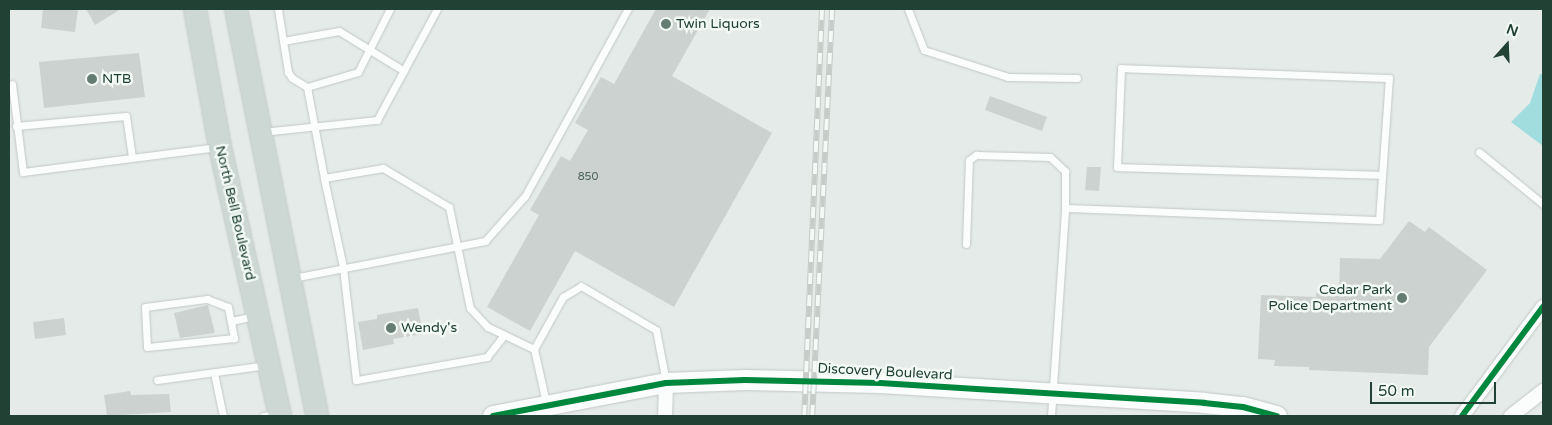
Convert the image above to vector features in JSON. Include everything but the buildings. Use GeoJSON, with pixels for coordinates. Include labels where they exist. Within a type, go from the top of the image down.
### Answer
{"type":"FeatureCollection","features":[{"type":"Feature","properties":{"kind":"main road","name":"North Bell Boulevard"},"geometry":{"type":"LineString","coordinates":[[196,9],[220,147],[270,365],[274,415]]}},
{"type":"Feature","properties":{"kind":"main road"},"geometry":{"type":"LineString","coordinates":[[236,9],[259,132],[292,278],[317,416]]}},
{"type":"Feature","properties":{"kind":"street"},"geometry":{"type":"LineString","coordinates":[[1462,416],[1543,307]]}},
{"type":"Feature","properties":{"kind":"street","name":"Discovery Boulevard"},"geometry":{"type":"LineString","coordinates":[[493,416],[547,411],[666,382],[832,381],[1204,403],[1243,407],[1277,416]]}},
{"type":"Feature","properties":{"kind":"street"},"geometry":{"type":"LineString","coordinates":[[665,416],[666,382]]}},
{"type":"Feature","properties":{"kind":"street"},"geometry":{"type":"LineString","coordinates":[[1511,416],[1543,391]]}},
{"type":"Feature","properties":{"kind":"lane"},"geometry":{"type":"LineString","coordinates":[[278,9],[288,72],[292,78],[307,87],[354,75],[370,50],[390,9]]}},
{"type":"Feature","properties":{"kind":"lane"},"geometry":{"type":"LineString","coordinates":[[259,132],[377,120],[438,9]]}},
{"type":"Feature","properties":{"kind":"lane"},"geometry":{"type":"LineString","coordinates":[[292,278],[343,266],[458,248],[485,241],[525,196],[628,9]]}},
{"type":"Feature","properties":{"kind":"lane"},"geometry":{"type":"LineString","coordinates":[[908,9],[924,50],[1008,77],[1077,78]]}},
{"type":"Feature","properties":{"kind":"lane"},"geometry":{"type":"LineString","coordinates":[[283,41],[338,31],[404,71]]}},
{"type":"Feature","properties":{"kind":"lane"},"geometry":{"type":"LineString","coordinates":[[1065,208],[1378,220],[1382,175],[1389,78],[1121,68],[1118,168],[1382,175]]}},
{"type":"Feature","properties":{"kind":"lane"},"geometry":{"type":"LineString","coordinates":[[12,84],[23,172],[220,147]]}},
{"type":"Feature","properties":{"kind":"lane"},"geometry":{"type":"LineString","coordinates":[[307,87],[343,266],[356,380],[487,357],[504,335]]}},
{"type":"Feature","properties":{"kind":"lane"},"geometry":{"type":"LineString","coordinates":[[16,126],[126,116],[132,157]]}},
{"type":"Feature","properties":{"kind":"lane"},"geometry":{"type":"LineString","coordinates":[[1479,152],[1543,204]]}},
{"type":"Feature","properties":{"kind":"lane"},"geometry":{"type":"LineString","coordinates":[[966,244],[969,160],[976,155],[1050,157],[1065,171],[1065,208],[1051,416]]}},
{"type":"Feature","properties":{"kind":"lane"},"geometry":{"type":"LineString","coordinates":[[324,178],[383,168],[450,207],[470,308],[477,319],[504,335],[534,349]]}},
{"type":"Feature","properties":{"kind":"lane"},"geometry":{"type":"LineString","coordinates":[[547,411],[534,349],[563,297],[582,286],[656,330],[666,382]]}},
{"type":"Feature","properties":{"kind":"lane"},"geometry":{"type":"LineString","coordinates":[[207,299],[228,307],[231,321],[234,338],[147,347],[145,307],[207,299]]}},
{"type":"Feature","properties":{"kind":"lane"},"geometry":{"type":"LineString","coordinates":[[231,321],[258,315]]}},
{"type":"Feature","properties":{"kind":"lane"},"geometry":{"type":"LineString","coordinates":[[157,380],[270,365]]}},
{"type":"Feature","properties":{"kind":"lane"},"geometry":{"type":"LineString","coordinates":[[214,373],[223,416]]}},
{"type":"Feature","properties":{"kind":"water"},"geometry":{"type":"Polygon","coordinates":[[[1540,74],[1543,74],[1543,146],[1511,122],[1530,103],[1540,74]]]}},
{"type":"Feature","properties":{"kind":"railway"},"geometry":{"type":"LineString","coordinates":[[804,416],[822,9]]}},
{"type":"Feature","properties":{"kind":"railway"},"geometry":{"type":"LineString","coordinates":[[812,416],[832,9]]}},
{"type":"Feature","properties":{"kind":"cycle path"},"geometry":{"type":"LineString","coordinates":[[1462,416],[1543,307]]}},
{"type":"Feature","properties":{"kind":"cycle path"},"geometry":{"type":"LineString","coordinates":[[493,416],[666,383],[745,380],[880,383],[1204,403],[1243,407],[1277,416]]}},
{"type":"Feature","properties":{"kind":"place","name":"Twin Liquors"},"geometry":{"type":"Point","coordinates":[666,24]}},
{"type":"Feature","properties":{"kind":"place","name":"NTB"},"geometry":{"type":"Point","coordinates":[92,79]}},
{"type":"Feature","properties":{"kind":"place","name":"Cedar Park Police Department"},"geometry":{"type":"Point","coordinates":[1402,298]}},
{"type":"Feature","properties":{"kind":"place","name":"Wendy's"},"geometry":{"type":"Point","coordinates":[391,328]}}]}
